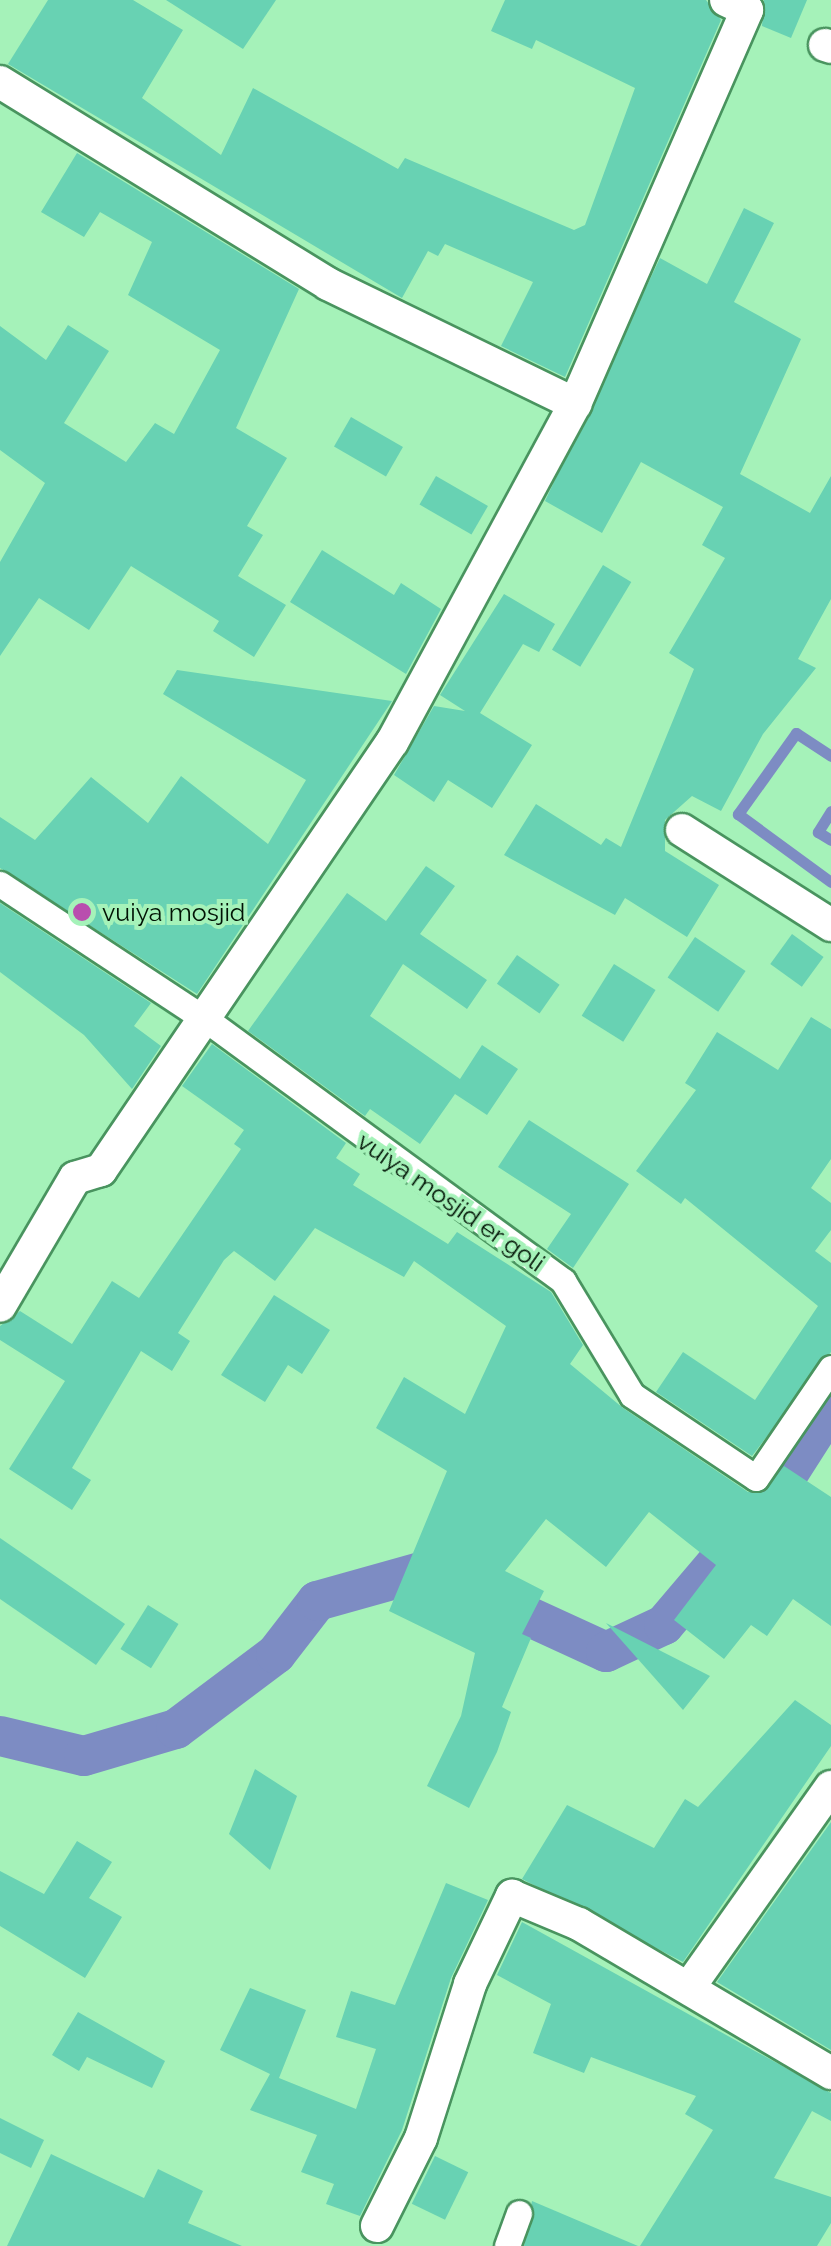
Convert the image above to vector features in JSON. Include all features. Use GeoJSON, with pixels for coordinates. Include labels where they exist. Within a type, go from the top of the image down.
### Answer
{"type":"FeatureCollection","features":[{"type":"Feature","properties":{"kind":"street"},"geometry":{"type":"LineString","coordinates":[[0,1306],[76,1178],[101,1170],[208,1021],[470,612],[574,404],[747,10],[726,0]]}},
{"type":"Feature","properties":{"kind":"street"},"geometry":{"type":"LineString","coordinates":[[0,82],[328,284],[574,404]]}},
{"type":"Feature","properties":{"kind":"street"},"geometry":{"type":"LineString","coordinates":[[682,830],[831,925]]}},
{"type":"Feature","properties":{"kind":"street","name":"vuiya mosjid er goli"},"geometry":{"type":"LineString","coordinates":[[0,884],[208,1021],[563,1281],[632,1395],[756,1478],[831,1368]]}},
{"type":"Feature","properties":{"kind":"street"},"geometry":{"type":"LineString","coordinates":[[690,1986],[831,1787]]}},
{"type":"Feature","properties":{"kind":"street"},"geometry":{"type":"LineString","coordinates":[[377,2226],[420,2138],[470,1984],[512,1896],[690,1986],[831,2073]]}},
{"type":"Feature","properties":{"kind":"street"},"geometry":{"type":"LineString","coordinates":[[507,2246],[520,2213]]}},
{"type":"Feature","properties":{"kind":"building"},"geometry":{"type":"Polygon","coordinates":[[[48,0],[133,0],[183,30],[142,98],[221,155],[253,88],[398,169],[405,158],[574,230],[585,225],[635,88],[536,40],[532,49],[491,31],[505,0],[706,0],[721,20],[565,377],[501,346],[533,282],[445,244],[438,256],[428,251],[402,298],[8,64],[48,0]]]}},
{"type":"Feature","properties":{"kind":"building"},"geometry":{"type":"Polygon","coordinates":[[[166,0],[276,0],[243,49],[166,0]]]}},
{"type":"Feature","properties":{"kind":"building"},"geometry":{"type":"Polygon","coordinates":[[[764,0],[807,0],[791,38],[762,26],[764,0]]]}},
{"type":"Feature","properties":{"kind":"building"},"geometry":{"type":"Polygon","coordinates":[[[77,153],[299,289],[236,428],[287,458],[247,526],[263,535],[238,576],[286,605],[254,657],[213,631],[219,621],[131,566],[89,630],[39,598],[0,656],[0,562],[45,483],[0,450],[0,326],[46,360],[68,325],[109,351],[64,423],[126,462],[155,423],[174,434],[220,350],[128,295],[152,242],[100,212],[84,237],[41,212],[77,153]]]}},
{"type":"Feature","properties":{"kind":"building"},"geometry":{"type":"Polygon","coordinates":[[[744,208],[774,223],[734,302],[801,339],[740,474],[810,513],[831,476],[831,599],[798,659],[816,668],[763,734],[721,811],[692,796],[665,820],[665,851],[719,885],[687,937],[625,898],[615,915],[504,855],[536,804],[601,845],[606,838],[621,847],[694,669],[669,653],[725,558],[702,545],[723,507],[641,462],[602,533],[545,501],[660,258],[707,284],[744,208]]]}},
{"type":"Feature","properties":{"kind":"building"},"geometry":{"type":"Polygon","coordinates":[[[351,417],[403,447],[386,476],[334,446],[351,417]]]}},
{"type":"Feature","properties":{"kind":"building"},"geometry":{"type":"Polygon","coordinates":[[[436,476],[488,506],[471,535],[420,505],[436,476]]]}},
{"type":"Feature","properties":{"kind":"building"},"geometry":{"type":"Polygon","coordinates":[[[322,550],[394,595],[401,583],[441,609],[406,674],[290,602],[322,550]]]}},
{"type":"Feature","properties":{"kind":"building"},"geometry":{"type":"Polygon","coordinates":[[[603,565],[631,582],[580,667],[552,650],[603,565]]]}},
{"type":"Feature","properties":{"kind":"building"},"geometry":{"type":"Polygon","coordinates":[[[504,594],[555,624],[539,652],[523,644],[480,713],[532,745],[492,808],[448,780],[434,802],[394,775],[434,706],[465,711],[440,695],[504,594]]]}},
{"type":"Feature","properties":{"kind":"building"},"geometry":{"type":"Polygon","coordinates":[[[177,670],[392,701],[197,994],[0,868],[0,817],[35,840],[91,777],[148,823],[181,776],[268,844],[306,780],[163,694],[177,670]]]}},
{"type":"Feature","properties":{"kind":"building"},"geometry":{"type":"Polygon","coordinates":[[[426,866],[455,886],[420,934],[487,980],[467,1009],[403,964],[370,1016],[460,1079],[482,1045],[518,1069],[487,1115],[455,1094],[420,1144],[370,1109],[365,1116],[248,1031],[347,893],[386,921],[426,866]]]}},
{"type":"Feature","properties":{"kind":"building"},"geometry":{"type":"Polygon","coordinates":[[[0,903],[151,1003],[134,1026],[161,1046],[132,1089],[84,1035],[0,972],[0,903]]]}},
{"type":"Feature","properties":{"kind":"building"},"geometry":{"type":"Polygon","coordinates":[[[792,934],[824,957],[802,987],[770,964],[792,934]]]}},
{"type":"Feature","properties":{"kind":"building"},"geometry":{"type":"Polygon","coordinates":[[[695,937],[746,971],[718,1012],[668,978],[695,937]]]}},
{"type":"Feature","properties":{"kind":"building"},"geometry":{"type":"Polygon","coordinates":[[[517,955],[560,985],[540,1013],[497,984],[517,955]]]}},
{"type":"Feature","properties":{"kind":"building"},"geometry":{"type":"Polygon","coordinates":[[[614,964],[656,990],[623,1042],[582,1016],[614,964]]]}},
{"type":"Feature","properties":{"kind":"building"},"geometry":{"type":"Polygon","coordinates":[[[811,1017],[831,1029],[831,1159],[811,1188],[831,1203],[831,1230],[815,1251],[831,1263],[831,1352],[752,1456],[656,1392],[683,1352],[755,1400],[818,1306],[685,1198],[681,1204],[636,1171],[696,1090],[685,1083],[717,1032],[778,1070],[811,1017]]]}},
{"type":"Feature","properties":{"kind":"building"},"geometry":{"type":"Polygon","coordinates":[[[212,1044],[346,1143],[336,1158],[360,1174],[353,1185],[448,1244],[457,1232],[551,1292],[583,1345],[570,1364],[623,1408],[748,1492],[764,1492],[784,1466],[831,1497],[831,1626],[793,1599],[767,1636],[751,1625],[724,1659],[674,1620],[716,1565],[649,1512],[606,1567],[546,1519],[505,1571],[544,1591],[522,1634],[531,1638],[502,1707],[511,1712],[497,1752],[469,1808],[427,1786],[461,1716],[475,1653],[389,1611],[447,1471],[376,1428],[404,1377],[465,1414],[506,1326],[414,1261],[404,1277],[315,1228],[275,1281],[234,1251],[224,1260],[178,1333],[190,1341],[172,1371],[141,1351],[72,1468],[91,1480],[72,1510],[9,1469],[65,1381],[0,1340],[0,1326],[20,1311],[72,1344],[112,1281],[139,1298],[241,1149],[234,1144],[244,1130],[182,1086],[212,1044]]]}},
{"type":"Feature","properties":{"kind":"building"},"geometry":{"type":"Polygon","coordinates":[[[529,1120],[629,1184],[573,1268],[547,1249],[571,1214],[498,1167],[529,1120]]]}},
{"type":"Feature","properties":{"kind":"building"},"geometry":{"type":"Polygon","coordinates":[[[274,1295],[330,1330],[302,1374],[288,1365],[265,1402],[221,1375],[274,1295]]]}},
{"type":"Feature","properties":{"kind":"building"},"geometry":{"type":"Polygon","coordinates":[[[0,1538],[125,1624],[96,1665],[0,1599],[0,1538]]]}},
{"type":"Feature","properties":{"kind":"building"},"geometry":{"type":"Polygon","coordinates":[[[148,1605],[179,1624],[151,1668],[120,1649],[148,1605]]]}},
{"type":"Feature","properties":{"kind":"building"},"geometry":{"type":"Polygon","coordinates":[[[606,1623],[710,1676],[683,1710],[606,1623]]]}},
{"type":"Feature","properties":{"kind":"building"},"geometry":{"type":"Polygon","coordinates":[[[795,1700],[831,1725],[831,1746],[683,1962],[522,1879],[567,1805],[654,1848],[685,1799],[698,1807],[795,1700]]]}},
{"type":"Feature","properties":{"kind":"building"},"geometry":{"type":"Polygon","coordinates":[[[255,1769],[297,1796],[270,1870],[229,1834],[255,1769]]]}},
{"type":"Feature","properties":{"kind":"building"},"geometry":{"type":"Polygon","coordinates":[[[831,1822],[831,2050],[717,1982],[831,1822]]]}},
{"type":"Feature","properties":{"kind":"building"},"geometry":{"type":"Polygon","coordinates":[[[77,1841],[112,1862],[89,1898],[122,1917],[85,1978],[0,1926],[0,1871],[44,1894],[77,1841]]]}},
{"type":"Feature","properties":{"kind":"building"},"geometry":{"type":"Polygon","coordinates":[[[446,1883],[488,1900],[451,1978],[402,2130],[360,2216],[326,2204],[334,2184],[301,2172],[317,2135],[250,2110],[270,2074],[220,2050],[250,1988],[306,2010],[279,2078],[356,2109],[376,2049],[336,2037],[351,1991],[395,2005],[446,1883]]]}},
{"type":"Feature","properties":{"kind":"building"},"geometry":{"type":"Polygon","coordinates":[[[522,1922],[831,2093],[831,2121],[812,2111],[774,2178],[831,2197],[831,2223],[817,2246],[640,2246],[713,2130],[685,2114],[696,2096],[591,2057],[584,2073],[533,2053],[551,2004],[497,1975],[522,1922]]]}},
{"type":"Feature","properties":{"kind":"building"},"geometry":{"type":"Polygon","coordinates":[[[78,2012],[165,2061],[152,2088],[87,2057],[79,2071],[52,2055],[78,2012]]]}},
{"type":"Feature","properties":{"kind":"building"},"geometry":{"type":"Polygon","coordinates":[[[0,2118],[44,2140],[31,2168],[0,2153],[0,2118]]]}},
{"type":"Feature","properties":{"kind":"building"},"geometry":{"type":"Polygon","coordinates":[[[51,2154],[144,2198],[158,2169],[203,2191],[188,2223],[242,2246],[7,2246],[51,2154]]]}},
{"type":"Feature","properties":{"kind":"building"},"geometry":{"type":"Polygon","coordinates":[[[435,2156],[468,2172],[445,2220],[412,2204],[435,2156]]]}},
{"type":"Feature","properties":{"kind":"building"},"geometry":{"type":"Polygon","coordinates":[[[532,2201],[638,2246],[524,2246],[532,2201]]]}},
{"type":"Feature","properties":{"kind":"waterway"},"geometry":{"type":"LineString","coordinates":[[831,756],[796,733],[738,814],[831,882]]}},
{"type":"Feature","properties":{"kind":"waterway"},"geometry":{"type":"LineString","coordinates":[[831,811],[818,832],[831,840]]}},
{"type":"Feature","properties":{"kind":"waterway"},"geometry":{"type":"LineString","coordinates":[[0,1736],[84,1756],[176,1729],[276,1654],[317,1601],[427,1570],[606,1652],[664,1625],[776,1493],[831,1407]]}},
{"type":"Feature","properties":{"kind":"place","name":"vuiya mosjid"},"geometry":{"type":"Point","coordinates":[82,912]}}]}
